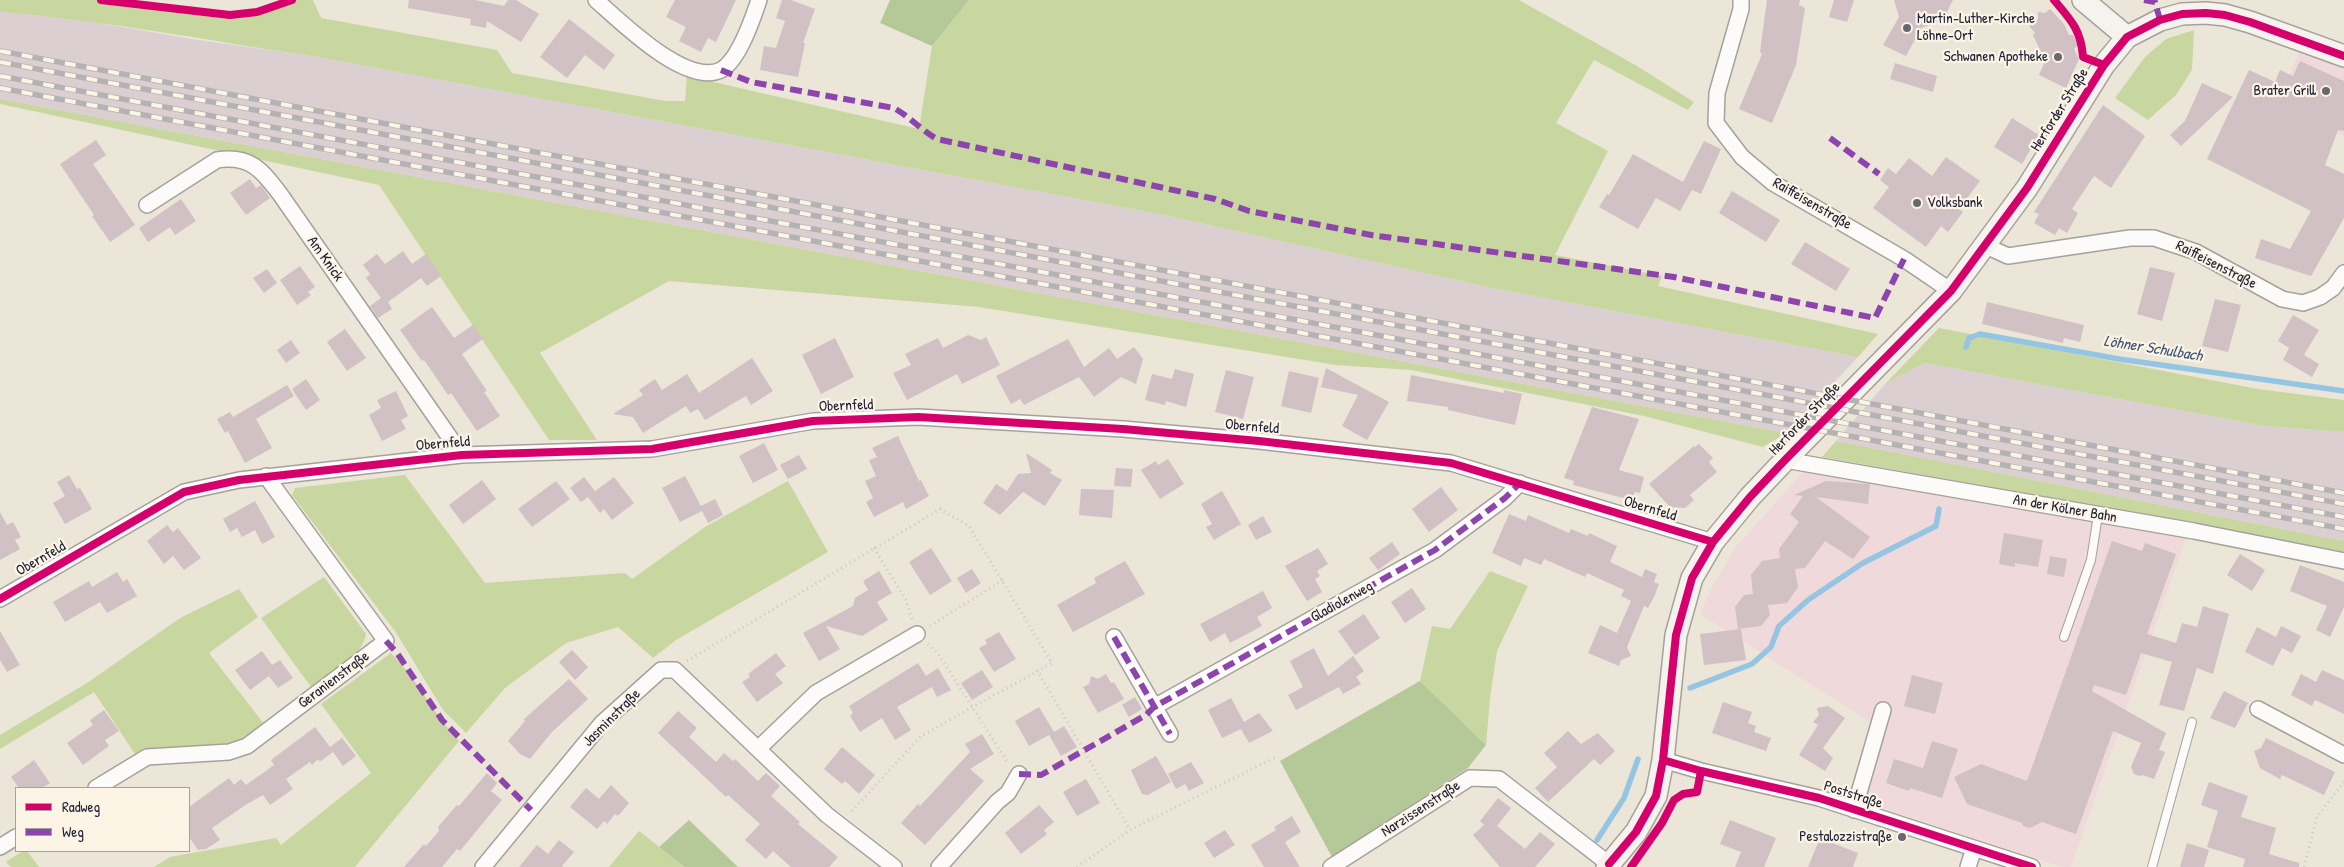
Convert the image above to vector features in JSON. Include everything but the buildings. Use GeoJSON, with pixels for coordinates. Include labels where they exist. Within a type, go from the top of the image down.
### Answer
{"type":"FeatureCollection","features":[{"type":"Feature","properties":{"kind":"main road"},"geometry":{"type":"LineString","coordinates":[[2083,0],[2127,37],[2160,20],[2182,14],[2224,11],[2344,56]]}},
{"type":"Feature","properties":{"kind":"main road","name":"Herforder Straße"},"geometry":{"type":"LineString","coordinates":[[1608,866],[1636,832],[1656,796],[1663,760],[1676,635],[1692,578],[1713,542],[1750,497],[1950,291],[1986,246],[2027,188],[2104,65],[2127,37]]}},
{"type":"Feature","properties":{"kind":"street"},"geometry":{"type":"LineString","coordinates":[[596,0],[654,51],[685,67],[706,72],[721,70],[729,61],[742,42],[759,0]]}},
{"type":"Feature","properties":{"kind":"street","name":"Raiffeisenstraße"},"geometry":{"type":"LineString","coordinates":[[1740,0],[1741,9],[1716,93],[1716,123],[1742,157],[1773,183],[1904,259],[1950,291]]}},
{"type":"Feature","properties":{"kind":"street","name":"Am Knick"},"geometry":{"type":"LineString","coordinates":[[147,204],[217,160],[236,160],[252,164],[261,169],[462,455]]}},
{"type":"Feature","properties":{"kind":"street","name":"Raiffeisenstraße"},"geometry":{"type":"LineString","coordinates":[[1986,246],[2008,256],[2130,238],[2154,238],[2196,252],[2282,299],[2303,303],[2320,297],[2333,288],[2344,272]]}},
{"type":"Feature","properties":{"kind":"street","name":"Obernfeld"},"geometry":{"type":"LineString","coordinates":[[0,599],[184,492],[266,476],[462,455],[652,449],[813,421],[918,417],[1123,429],[1259,441],[1451,463],[1713,542]]}},
{"type":"Feature","properties":{"kind":"street","name":"An der Kölner Bahn"},"geometry":{"type":"LineString","coordinates":[[1785,460],[2194,531],[2344,561]]}},
{"type":"Feature","properties":{"kind":"street","name":"Geranienstraße"},"geometry":{"type":"LineString","coordinates":[[98,787],[147,757],[229,752],[246,746],[386,641],[266,476]]}},
{"type":"Feature","properties":{"kind":"street","name":"Gladiolenweg"},"geometry":{"type":"LineString","coordinates":[[1154,707],[1435,550],[1504,498],[1520,483]]}},
{"type":"Feature","properties":{"kind":"street"},"geometry":{"type":"LineString","coordinates":[[758,750],[816,693],[917,634]]}},
{"type":"Feature","properties":{"kind":"street"},"geometry":{"type":"LineString","coordinates":[[1114,637],[1170,734]]}},
{"type":"Feature","properties":{"kind":"street","name":"Jasminstraße"},"geometry":{"type":"LineString","coordinates":[[484,867],[602,723],[662,670],[675,670],[827,815],[894,867]]}},
{"type":"Feature","properties":{"kind":"street"},"geometry":{"type":"LineString","coordinates":[[2258,709],[2344,755]]}},
{"type":"Feature","properties":{"kind":"street","name":"Poststraße"},"geometry":{"type":"LineString","coordinates":[[1854,810],[1883,710]]}},
{"type":"Feature","properties":{"kind":"street","name":"Poststraße"},"geometry":{"type":"LineString","coordinates":[[1663,760],[1701,771],[1819,798],[2032,867]]}},
{"type":"Feature","properties":{"kind":"street"},"geometry":{"type":"LineString","coordinates":[[939,867],[997,802],[1008,794],[1019,774]]}},
{"type":"Feature","properties":{"kind":"street","name":"Narzissenstraße"},"geometry":{"type":"LineString","coordinates":[[1331,867],[1470,778],[1499,779],[1608,866]]}},
{"type":"Feature","properties":{"kind":"street"},"geometry":{"type":"LineString","coordinates":[[0,847],[15,838]]}},
{"type":"Feature","properties":{"kind":"street"},"geometry":{"type":"LineString","coordinates":[[1968,867],[1974,848]]}},
{"type":"Feature","properties":{"kind":"lane"},"geometry":{"type":"LineString","coordinates":[[2064,637],[2091,560],[2098,515]]}},
{"type":"Feature","properties":{"kind":"lane"},"geometry":{"type":"LineString","coordinates":[[2152,867],[2192,722]]}},
{"type":"Feature","properties":{"kind":"path"},"geometry":{"type":"LineString","coordinates":[[874,548],[906,600],[917,634],[939,656],[1005,761],[1019,774]]}},
{"type":"Feature","properties":{"kind":"path"},"geometry":{"type":"LineString","coordinates":[[917,634],[1002,580]]}},
{"type":"Feature","properties":{"kind":"path"},"geometry":{"type":"LineString","coordinates":[[1038,670],[1130,830]]}},
{"type":"Feature","properties":{"kind":"path"},"geometry":{"type":"LineString","coordinates":[[1077,867],[1130,830],[1276,757]]}},
{"type":"Feature","properties":{"kind":"path"},"geometry":{"type":"LineString","coordinates":[[2304,867],[2317,817],[2344,782]]}},
{"type":"Feature","properties":{"kind":"shaded area"},"geometry":{"type":"Polygon","coordinates":[[[0,12],[70,18],[192,39],[312,56],[1164,215],[1492,288],[1858,357],[1786,433],[0,99],[0,12]]]}},
{"type":"Feature","properties":{"kind":"shaded area"},"geometry":{"type":"Polygon","coordinates":[[[2299,53],[2344,65],[2344,136],[2276,106],[2299,53]]]}},
{"type":"Feature","properties":{"kind":"shaded area"},"geometry":{"type":"Polygon","coordinates":[[[1925,363],[2265,426],[2344,432],[2344,541],[1836,441],[1886,383],[1925,363]]]}},
{"type":"Feature","properties":{"kind":"shaded area"},"geometry":{"type":"Polygon","coordinates":[[[1806,469],[2186,538],[2071,867],[2062,867],[1861,801],[1882,733],[1867,720],[1700,614],[1711,589],[1735,548],[1806,469]]]}},
{"type":"Feature","properties":{"kind":"green space"},"geometry":{"type":"Polygon","coordinates":[[[0,0],[131,0],[222,13],[252,11],[285,0],[313,0],[321,18],[497,50],[512,73],[665,101],[685,101],[687,76],[919,129],[932,46],[969,0],[1519,0],[1637,66],[1694,102],[1688,110],[1594,60],[1556,123],[1608,151],[1555,255],[1662,276],[1658,286],[1878,334],[1858,357],[1492,288],[1164,215],[312,56],[117,25],[0,12],[0,0]]]}},
{"type":"Feature","properties":{"kind":"green space"},"geometry":{"type":"Polygon","coordinates":[[[890,0],[969,0],[932,46],[880,23],[890,0]]]}},
{"type":"Feature","properties":{"kind":"green space"},"geometry":{"type":"Polygon","coordinates":[[[2194,30],[2192,70],[2176,95],[2148,120],[2115,98],[2145,57],[2166,39],[2194,30]]]}},
{"type":"Feature","properties":{"kind":"green space"},"geometry":{"type":"Polygon","coordinates":[[[0,99],[1786,433],[1763,447],[1644,416],[1411,370],[1336,365],[979,307],[669,281],[540,353],[597,440],[549,440],[379,185],[0,104],[0,99]]]}},
{"type":"Feature","properties":{"kind":"green space"},"geometry":{"type":"Polygon","coordinates":[[[1939,328],[2258,389],[2344,400],[2344,432],[2265,426],[1925,363],[1886,383],[1939,328]]]}},
{"type":"Feature","properties":{"kind":"green space"},"geometry":{"type":"Polygon","coordinates":[[[1836,441],[2344,541],[2344,556],[2193,523],[1822,457],[1836,441]]]}},
{"type":"Feature","properties":{"kind":"green space"},"geometry":{"type":"Polygon","coordinates":[[[405,475],[485,583],[625,573],[632,579],[705,527],[788,481],[828,552],[676,640],[653,658],[618,627],[566,643],[505,688],[466,733],[443,710],[397,634],[292,495],[295,488],[405,475]]]}},
{"type":"Feature","properties":{"kind":"green space"},"geometry":{"type":"Polygon","coordinates":[[[1490,571],[1528,586],[1497,651],[1486,745],[1420,681],[1432,626],[1450,629],[1490,571]]]}},
{"type":"Feature","properties":{"kind":"green space"},"geometry":{"type":"Polygon","coordinates":[[[324,577],[366,634],[363,643],[352,658],[311,687],[261,618],[324,577]]]}},
{"type":"Feature","properties":{"kind":"green space"},"geometry":{"type":"Polygon","coordinates":[[[239,589],[258,617],[209,653],[264,724],[232,745],[147,749],[135,754],[94,692],[0,749],[0,735],[87,683],[180,618],[239,589]]]}},
{"type":"Feature","properties":{"kind":"green space"},"geometry":{"type":"Polygon","coordinates":[[[391,653],[459,741],[355,867],[154,867],[170,857],[276,838],[281,845],[371,773],[321,704],[391,653]]]}},
{"type":"Feature","properties":{"kind":"green space"},"geometry":{"type":"Polygon","coordinates":[[[1420,681],[1486,745],[1468,768],[1332,857],[1280,761],[1420,681]]]}},
{"type":"Feature","properties":{"kind":"green space"},"geometry":{"type":"Polygon","coordinates":[[[689,820],[738,867],[685,867],[659,847],[689,820]]]}},
{"type":"Feature","properties":{"kind":"green space"},"geometry":{"type":"Polygon","coordinates":[[[639,831],[685,867],[609,867],[639,831]]]}},
{"type":"Feature","properties":{"kind":"green space"},"geometry":{"type":"Polygon","coordinates":[[[21,852],[28,852],[39,867],[11,867],[6,862],[21,852]]]}},
{"type":"Feature","properties":{"kind":"waterway","name":"Löhner Schulbach"},"geometry":{"type":"LineString","coordinates":[[1966,347],[1969,338],[1980,334],[2119,359],[2344,391]]}},
{"type":"Feature","properties":{"kind":"waterway","name":"Löhner Schulbach"},"geometry":{"type":"LineString","coordinates":[[1690,688],[1752,664],[1771,647],[1779,626],[1808,600],[1863,563],[1936,526],[1939,509]]}},
{"type":"Feature","properties":{"kind":"waterway"},"geometry":{"type":"LineString","coordinates":[[1597,840],[1624,798],[1638,759]]}},
{"type":"Feature","properties":{"kind":"railway"},"geometry":{"type":"LineString","coordinates":[[0,51],[2344,493]]}},
{"type":"Feature","properties":{"kind":"railway"},"geometry":{"type":"LineString","coordinates":[[0,62],[2344,504]]}},
{"type":"Feature","properties":{"kind":"railway"},"geometry":{"type":"LineString","coordinates":[[0,76],[2344,517]]}},
{"type":"Feature","properties":{"kind":"railway"},"geometry":{"type":"LineString","coordinates":[[0,88],[2344,529]]}},
{"type":"Feature","properties":{"kind":"marked path"},"geometry":{"type":"LineString","coordinates":[[2144,0],[2155,2],[2160,20]]}},
{"type":"Feature","properties":{"kind":"marked path"},"geometry":{"type":"LineString","coordinates":[[721,70],[751,82],[894,108],[937,139],[1215,199],[1249,211],[1371,235],[1674,277],[1875,318],[1904,259]]}},
{"type":"Feature","properties":{"kind":"marked path"},"geometry":{"type":"LineString","coordinates":[[1830,138],[1879,174]]}},
{"type":"Feature","properties":{"kind":"marked path"},"geometry":{"type":"LineString","coordinates":[[1019,774],[1041,775],[1146,715],[1154,707],[1435,550],[1505,498],[1520,483]]}},
{"type":"Feature","properties":{"kind":"marked path"},"geometry":{"type":"LineString","coordinates":[[1114,637],[1170,734]]}},
{"type":"Feature","properties":{"kind":"marked path"},"geometry":{"type":"LineString","coordinates":[[386,641],[397,653],[442,720],[531,810]]}},
{"type":"Feature","properties":{"kind":"cycle path"},"geometry":{"type":"LineString","coordinates":[[101,0],[230,15],[257,12],[292,0]]}},
{"type":"Feature","properties":{"kind":"cycle path"},"geometry":{"type":"LineString","coordinates":[[2054,0],[2074,26],[2080,40],[2083,57],[2104,65]]}},
{"type":"Feature","properties":{"kind":"cycle path"},"geometry":{"type":"LineString","coordinates":[[1609,864],[1636,832],[1656,796],[1663,760],[1676,635],[1692,578],[1713,542],[1750,497],[1785,460],[1951,291],[2027,188],[2104,65],[2127,37],[2160,20],[2182,14],[2206,13],[2225,15],[2250,22],[2344,56]]}},
{"type":"Feature","properties":{"kind":"cycle path"},"geometry":{"type":"LineString","coordinates":[[0,599],[184,492],[239,480],[462,455],[652,449],[813,421],[918,417],[1123,429],[1259,441],[1451,463],[1713,542]]}},
{"type":"Feature","properties":{"kind":"cycle path"},"geometry":{"type":"LineString","coordinates":[[1663,760],[1701,771],[1819,798],[2032,867]]}},
{"type":"Feature","properties":{"kind":"cycle path"},"geometry":{"type":"LineString","coordinates":[[1631,867],[1662,823],[1674,800],[1683,794],[1697,792],[1701,771]]}},
{"type":"Feature","properties":{"kind":"place","name":"Martin-Luther-Kirche Löhne-Ort"},"geometry":{"type":"Point","coordinates":[1907,28]}},
{"type":"Feature","properties":{"kind":"place","name":"Schwanen Apotheke"},"geometry":{"type":"Point","coordinates":[2058,57]}},
{"type":"Feature","properties":{"kind":"place","name":"Brater Grill"},"geometry":{"type":"Point","coordinates":[2326,91]}},
{"type":"Feature","properties":{"kind":"place","name":"Volksbank"},"geometry":{"type":"Point","coordinates":[1917,203]}},
{"type":"Feature","properties":{"kind":"place","name":"Pestalozzistraße"},"geometry":{"type":"Point","coordinates":[1902,837]}}]}
